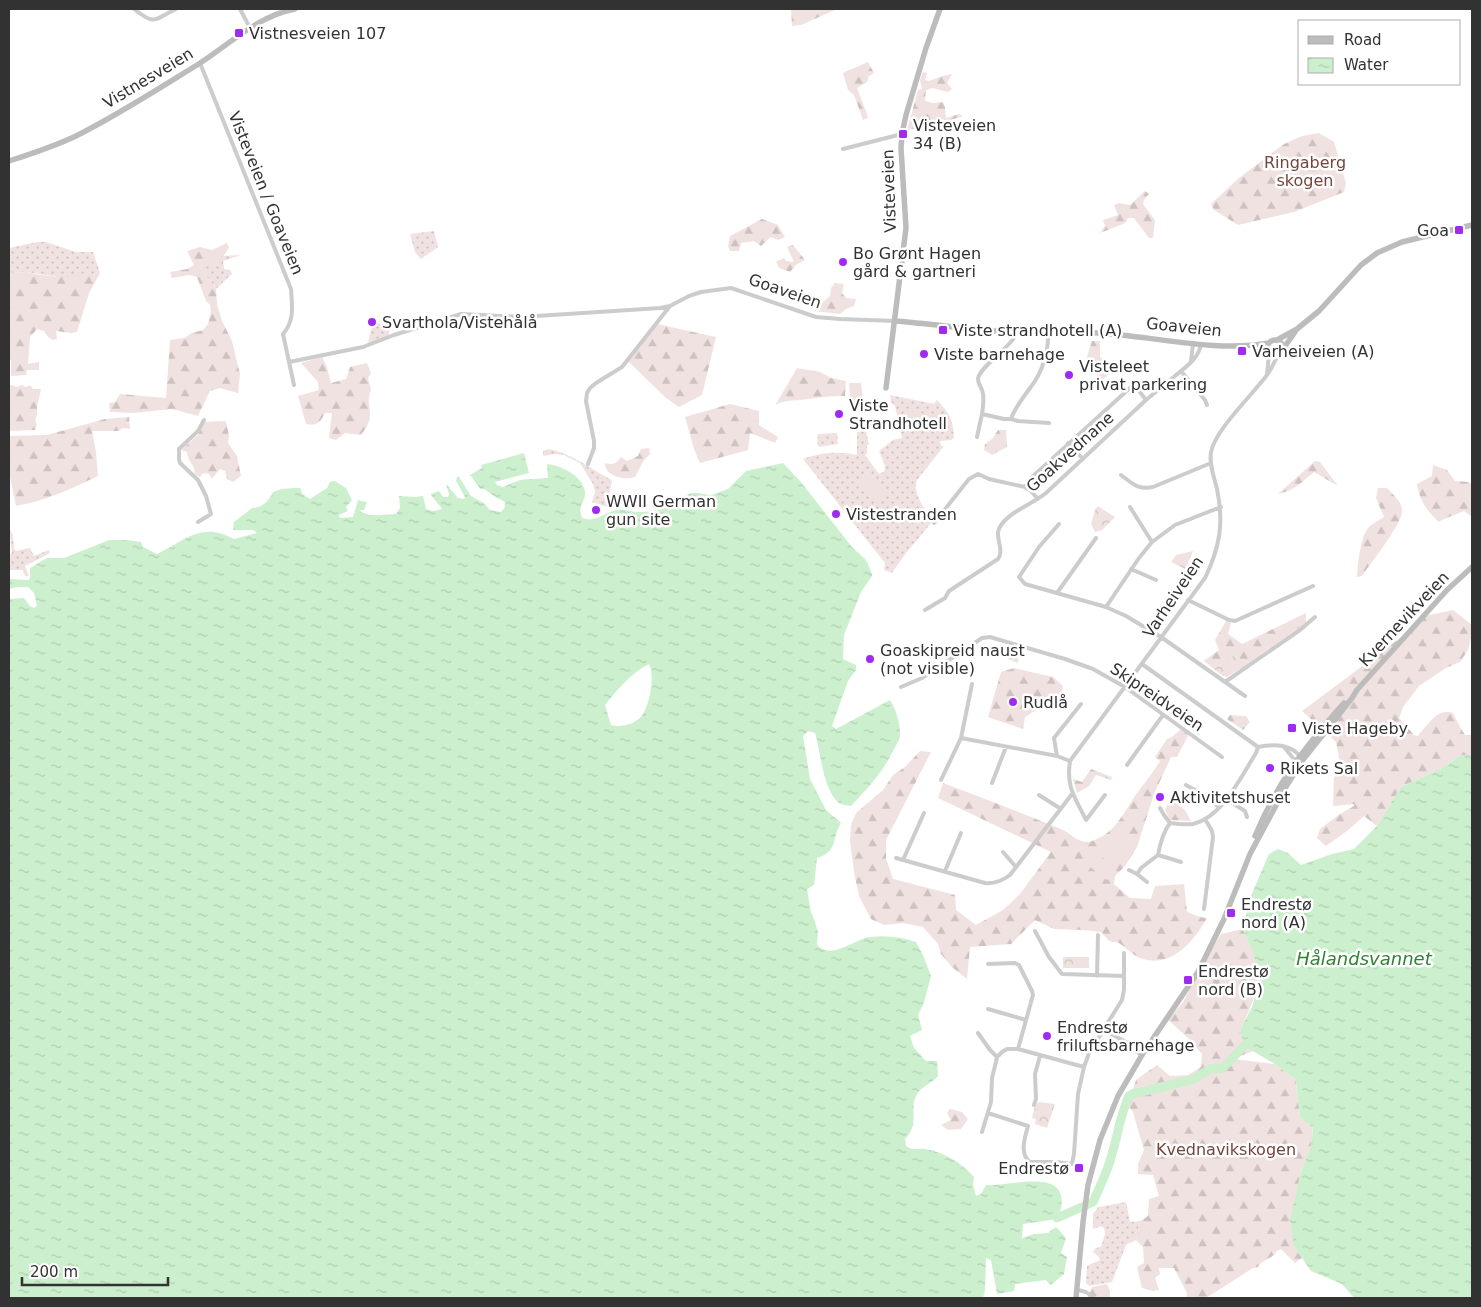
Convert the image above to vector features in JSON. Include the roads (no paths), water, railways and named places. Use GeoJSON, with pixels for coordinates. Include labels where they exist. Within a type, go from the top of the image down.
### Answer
{"type":"FeatureCollection","features":[{"type":"Feature","properties":{"kind":"main road","name":"Vistnesveien"},"geometry":{"type":"LineString","coordinates":[[9,161],[38,152],[76,136],[124,110],[200,63],[250,28],[271,16],[295,9]]}},
{"type":"Feature","properties":{"kind":"main road","name":"Visteveien"},"geometry":{"type":"LineString","coordinates":[[886,388],[890,377],[896,297],[906,228],[901,148],[902,134],[926,48],[940,9]]}},
{"type":"Feature","properties":{"kind":"main road"},"geometry":{"type":"LineString","coordinates":[[1297,330],[1282,353],[1274,356],[1269,353],[1267,348],[1269,343],[1297,330],[1307,322],[1330,301],[1361,265],[1377,253],[1402,242],[1472,225]]}},
{"type":"Feature","properties":{"kind":"main road","name":"Goaveien"},"geometry":{"type":"LineString","coordinates":[[895,321],[1012,332],[1102,333],[1201,344],[1252,346],[1269,343]]}},
{"type":"Feature","properties":{"kind":"main road"},"geometry":{"type":"LineString","coordinates":[[1278,340],[1283,349]]}},
{"type":"Feature","properties":{"kind":"main road","name":"Goaveien"},"geometry":{"type":"LineString","coordinates":[[1252,346],[1269,353]]}},
{"type":"Feature","properties":{"kind":"main road","name":"Kvernevikveien"},"geometry":{"type":"LineString","coordinates":[[1077,1298],[1084,1206],[1095,1155],[1106,1124],[1118,1096],[1142,1055],[1198,972],[1224,919],[1250,854],[1251,846],[1268,808],[1299,759],[1322,728],[1447,590],[1472,568]]}},
{"type":"Feature","properties":{"kind":"street"},"geometry":{"type":"LineString","coordinates":[[134,9],[147,19],[154,20],[176,9]]}},
{"type":"Feature","properties":{"kind":"street"},"geometry":{"type":"LineString","coordinates":[[240,9],[250,28]]}},
{"type":"Feature","properties":{"kind":"street","name":"Visteveien / Goaveien"},"geometry":{"type":"LineString","coordinates":[[200,63],[291,289],[292,316],[289,327],[283,334],[294,385]]}},
{"type":"Feature","properties":{"kind":"street"},"geometry":{"type":"LineString","coordinates":[[844,149],[902,134]]}},
{"type":"Feature","properties":{"kind":"street","name":"Goaveien"},"geometry":{"type":"LineString","coordinates":[[289,362],[362,347],[461,314],[521,317],[670,306],[701,292],[731,288],[816,317],[895,321]]}},
{"type":"Feature","properties":{"kind":"street"},"geometry":{"type":"LineString","coordinates":[[588,464],[594,448],[594,441],[586,401],[587,393],[596,383],[622,367],[670,306]]}},
{"type":"Feature","properties":{"kind":"street"},"geometry":{"type":"LineString","coordinates":[[1011,418],[1014,410],[1037,378],[1047,352],[1048,332]]}},
{"type":"Feature","properties":{"kind":"street"},"geometry":{"type":"LineString","coordinates":[[977,437],[984,397],[978,380],[979,376],[1014,338]]}},
{"type":"Feature","properties":{"kind":"street"},"geometry":{"type":"LineString","coordinates":[[1190,364],[1194,343]]}},
{"type":"Feature","properties":{"kind":"street","name":"Goakvednane"},"geometry":{"type":"LineString","coordinates":[[925,610],[945,598],[949,591],[998,559],[1001,556],[998,537],[999,529],[1003,522],[1011,515],[1038,500],[1146,400],[1190,364],[1200,351],[1201,344]]}},
{"type":"Feature","properties":{"kind":"street"},"geometry":{"type":"LineString","coordinates":[[1266,377],[1269,353]]}},
{"type":"Feature","properties":{"kind":"street","name":"Varheiveien"},"geometry":{"type":"LineString","coordinates":[[1070,761],[1203,580],[1213,560],[1221,526],[1221,507],[1211,464],[1211,452],[1216,438],[1266,377],[1278,356]]}},
{"type":"Feature","properties":{"kind":"street"},"geometry":{"type":"LineString","coordinates":[[1181,371],[1207,405]]}},
{"type":"Feature","properties":{"kind":"street"},"geometry":{"type":"LineString","coordinates":[[1025,487],[1031,478],[1130,387],[1136,387],[1146,400]]}},
{"type":"Feature","properties":{"kind":"street"},"geometry":{"type":"LineString","coordinates":[[982,414],[1004,419],[1011,418],[1018,421],[1049,423]]}},
{"type":"Feature","properties":{"kind":"street"},"geometry":{"type":"LineString","coordinates":[[198,522],[211,514],[206,496],[198,480],[180,463],[179,454],[180,449],[198,431],[204,420]]}},
{"type":"Feature","properties":{"kind":"street"},"geometry":{"type":"LineString","coordinates":[[1068,444],[1084,459]]}},
{"type":"Feature","properties":{"kind":"street"},"geometry":{"type":"LineString","coordinates":[[1121,475],[1141,488],[1146,488],[1211,464]]}},
{"type":"Feature","properties":{"kind":"street"},"geometry":{"type":"LineString","coordinates":[[934,523],[973,476],[978,474],[989,479],[1025,487],[1038,500]]}},
{"type":"Feature","properties":{"kind":"street"},"geometry":{"type":"LineString","coordinates":[[1130,507],[1152,542]]}},
{"type":"Feature","properties":{"kind":"street"},"geometry":{"type":"LineString","coordinates":[[1106,607],[1131,569],[1152,542],[1175,525],[1221,507]]}},
{"type":"Feature","properties":{"kind":"street"},"geometry":{"type":"LineString","coordinates":[[1059,524],[1039,547],[1019,578],[1025,584],[1106,607],[1126,616],[1161,637],[1245,696]]}},
{"type":"Feature","properties":{"kind":"street"},"geometry":{"type":"LineString","coordinates":[[1058,593],[1096,538]]}},
{"type":"Feature","properties":{"kind":"street"},"geometry":{"type":"LineString","coordinates":[[1131,569],[1156,580]]}},
{"type":"Feature","properties":{"kind":"street"},"geometry":{"type":"LineString","coordinates":[[1188,600],[1229,620],[1235,621],[1313,586]]}},
{"type":"Feature","properties":{"kind":"street"},"geometry":{"type":"LineString","coordinates":[[1225,682],[1300,630],[1315,617]]}},
{"type":"Feature","properties":{"kind":"street","name":"Skipreidveien"},"geometry":{"type":"LineString","coordinates":[[902,686],[927,675],[982,638],[990,637],[1093,669],[1125,687],[1222,757]]}},
{"type":"Feature","properties":{"kind":"street"},"geometry":{"type":"LineString","coordinates":[[1142,664],[1258,747],[1284,746],[1294,750],[1299,759]]}},
{"type":"Feature","properties":{"kind":"street"},"geometry":{"type":"LineString","coordinates":[[941,780],[961,738],[972,684]]}},
{"type":"Feature","properties":{"kind":"street"},"geometry":{"type":"LineString","coordinates":[[1057,756],[1054,738],[1081,704]]}},
{"type":"Feature","properties":{"kind":"street"},"geometry":{"type":"LineString","coordinates":[[1127,765],[1163,715]]}},
{"type":"Feature","properties":{"kind":"street"},"geometry":{"type":"LineString","coordinates":[[961,738],[1057,756],[1070,761],[1068,775],[1072,794],[1086,820],[1105,796]]}},
{"type":"Feature","properties":{"kind":"street"},"geometry":{"type":"LineString","coordinates":[[992,783],[1006,747]]}},
{"type":"Feature","properties":{"kind":"street"},"geometry":{"type":"LineString","coordinates":[[1160,808],[1170,823],[1183,825],[1205,819],[1226,799],[1258,747]]}},
{"type":"Feature","properties":{"kind":"street"},"geometry":{"type":"LineString","coordinates":[[1186,785],[1204,795],[1219,807]]}},
{"type":"Feature","properties":{"kind":"street"},"geometry":{"type":"LineString","coordinates":[[896,858],[991,883],[1002,880],[1010,875],[1072,794]]}},
{"type":"Feature","properties":{"kind":"street"},"geometry":{"type":"LineString","coordinates":[[1039,795],[1061,809]]}},
{"type":"Feature","properties":{"kind":"street"},"geometry":{"type":"LineString","coordinates":[[1226,799],[1245,811],[1247,817]]}},
{"type":"Feature","properties":{"kind":"street"},"geometry":{"type":"LineString","coordinates":[[903,860],[924,813]]}},
{"type":"Feature","properties":{"kind":"street"},"geometry":{"type":"LineString","coordinates":[[1204,909],[1213,837],[1212,831],[1205,819]]}},
{"type":"Feature","properties":{"kind":"street"},"geometry":{"type":"LineString","coordinates":[[1137,874],[1141,868],[1158,855],[1166,828],[1170,823]]}},
{"type":"Feature","properties":{"kind":"street"},"geometry":{"type":"LineString","coordinates":[[945,871],[961,833]]}},
{"type":"Feature","properties":{"kind":"street"},"geometry":{"type":"LineString","coordinates":[[1003,852],[1016,867]]}},
{"type":"Feature","properties":{"kind":"street"},"geometry":{"type":"LineString","coordinates":[[1158,855],[1180,862]]}},
{"type":"Feature","properties":{"kind":"street"},"geometry":{"type":"LineString","coordinates":[[1129,870],[1147,882]]}},
{"type":"Feature","properties":{"kind":"street"},"geometry":{"type":"LineString","coordinates":[[1036,931],[1049,957],[1062,974],[1124,976]]}},
{"type":"Feature","properties":{"kind":"street"},"geometry":{"type":"LineString","coordinates":[[1097,976],[1098,935]]}},
{"type":"Feature","properties":{"kind":"street"},"geometry":{"type":"LineString","coordinates":[[988,1113],[1028,1126],[1024,1139],[1024,1156],[1030,1162],[1072,1164],[1078,1094],[1084,1066],[1122,1000],[1124,954]]}},
{"type":"Feature","properties":{"kind":"street"},"geometry":{"type":"LineString","coordinates":[[988,964],[1015,963],[1019,965],[1028,982],[1032,995],[1018,1049]]}},
{"type":"Feature","properties":{"kind":"street"},"geometry":{"type":"LineString","coordinates":[[988,1009],[1026,1020]]}},
{"type":"Feature","properties":{"kind":"street"},"geometry":{"type":"LineString","coordinates":[[1104,1030],[1126,1042],[1147,1047]]}},
{"type":"Feature","properties":{"kind":"street"},"geometry":{"type":"LineString","coordinates":[[978,1034],[997,1057]]}},
{"type":"Feature","properties":{"kind":"street"},"geometry":{"type":"LineString","coordinates":[[1126,1042],[1142,1055]]}},
{"type":"Feature","properties":{"kind":"street"},"geometry":{"type":"LineString","coordinates":[[982,1132],[991,1099],[992,1078],[997,1057],[1007,1049],[1018,1049],[1084,1066]]}},
{"type":"Feature","properties":{"kind":"street"},"geometry":{"type":"LineString","coordinates":[[1034,1105],[1036,1099],[1035,1074],[1040,1056]]}},
{"type":"Feature","properties":{"kind":"street"},"geometry":{"type":"LineString","coordinates":[[1078,1290],[1086,1292],[1094,1298]]}},
{"type":"Feature","properties":{"kind":"water"},"geometry":{"type":"Polygon","coordinates":[[[524,453],[529,473],[495,482],[503,487],[518,480],[544,478],[545,464],[564,469],[576,476],[584,486],[585,495],[580,509],[582,518],[591,519],[619,510],[646,512],[660,510],[673,505],[690,493],[711,495],[728,489],[746,471],[783,463],[800,481],[852,547],[865,559],[872,576],[861,592],[844,635],[843,659],[856,665],[856,670],[848,681],[832,726],[836,729],[890,700],[898,717],[900,737],[880,773],[851,806],[839,803],[829,790],[815,733],[808,731],[803,736],[810,779],[826,810],[841,823],[832,848],[829,852],[817,858],[814,885],[807,889],[811,912],[818,932],[817,945],[829,951],[843,948],[870,937],[882,936],[916,942],[931,976],[924,1003],[918,1015],[922,1030],[910,1036],[914,1048],[926,1061],[937,1061],[938,1076],[917,1094],[912,1127],[905,1139],[906,1146],[946,1155],[964,1167],[974,1177],[973,1184],[976,1196],[981,1194],[986,1185],[1036,1182],[1048,1183],[1057,1188],[1061,1197],[1060,1212],[1055,1215],[1057,1219],[1023,1224],[1022,1238],[1034,1234],[1048,1233],[1056,1227],[1066,1238],[1061,1253],[1067,1257],[1064,1274],[1051,1285],[1046,1280],[1015,1284],[1014,1291],[997,1294],[991,1260],[986,1258],[983,1298],[9,1298],[9,599],[24,598],[30,606],[34,608],[37,606],[34,593],[28,587],[9,589],[9,579],[29,580],[30,568],[47,558],[64,558],[109,540],[141,542],[143,547],[157,554],[203,532],[222,534],[234,539],[257,533],[253,530],[234,530],[234,522],[252,508],[265,503],[275,491],[300,488],[302,494],[310,499],[327,488],[331,481],[335,481],[346,488],[352,500],[346,507],[348,511],[339,515],[340,518],[353,517],[358,500],[367,502],[364,510],[360,511],[364,513],[372,515],[396,514],[400,508],[399,496],[416,497],[439,491],[443,497],[448,497],[446,484],[458,498],[464,499],[465,497],[456,481],[457,477],[459,477],[471,496],[485,504],[490,510],[501,512],[505,507],[504,503],[484,489],[476,489],[468,476],[482,468],[481,465],[524,453]],[[649,664],[636,672],[605,705],[611,725],[629,724],[643,714],[651,689],[651,669],[649,664]]]}},
{"type":"Feature","properties":{"kind":"water","name":"Hålandsvannet"},"geometry":{"type":"Polygon","coordinates":[[[1461,755],[1472,755],[1472,1298],[1354,1298],[1342,1284],[1311,1271],[1294,1246],[1290,1220],[1300,1175],[1311,1146],[1313,1128],[1300,1118],[1296,1080],[1275,1064],[1244,1046],[1240,1030],[1252,1007],[1258,977],[1254,955],[1243,929],[1250,898],[1269,854],[1278,849],[1288,853],[1301,865],[1332,854],[1354,849],[1377,826],[1401,787],[1440,769],[1461,755]]]}},
{"type":"Feature","properties":{"kind":"waterway"},"geometry":{"type":"LineString","coordinates":[[1057,1218],[1093,1202],[1104,1178],[1129,1096],[1191,1080],[1212,1068],[1223,1068],[1244,1046]]}},
{"type":"Feature","properties":{"kind":"place","name":"Vistnesveien 107"},"geometry":{"type":"Point","coordinates":[239,33]}},
{"type":"Feature","properties":{"kind":"place","name":"Visteveien 34 (B)"},"geometry":{"type":"Point","coordinates":[903,134]}},
{"type":"Feature","properties":{"kind":"place","name":"Goa"},"geometry":{"type":"Point","coordinates":[1459,230]}},
{"type":"Feature","properties":{"kind":"place","name":"Bo Grønt Hagen gård & gartneri"},"geometry":{"type":"Point","coordinates":[843,262]}},
{"type":"Feature","properties":{"kind":"place","name":"Svarthola/Vistehålå"},"geometry":{"type":"Point","coordinates":[372,322]}},
{"type":"Feature","properties":{"kind":"place","name":"Viste strandhotell (A)"},"geometry":{"type":"Point","coordinates":[943,330]}},
{"type":"Feature","properties":{"kind":"place","name":"Varheiveien (A)"},"geometry":{"type":"Point","coordinates":[1242,351]}},
{"type":"Feature","properties":{"kind":"place","name":"Viste barnehage"},"geometry":{"type":"Point","coordinates":[924,354]}},
{"type":"Feature","properties":{"kind":"place","name":"Visteleet privat parkering"},"geometry":{"type":"Point","coordinates":[1069,375]}},
{"type":"Feature","properties":{"kind":"place","name":"Viste Strandhotell"},"geometry":{"type":"Point","coordinates":[839,414]}},
{"type":"Feature","properties":{"kind":"place","name":"WWII German gun site"},"geometry":{"type":"Point","coordinates":[596,510]}},
{"type":"Feature","properties":{"kind":"place","name":"Vistestranden"},"geometry":{"type":"Point","coordinates":[836,514]}},
{"type":"Feature","properties":{"kind":"place","name":"Goaskipreid naust (not visible)"},"geometry":{"type":"Point","coordinates":[870,659]}},
{"type":"Feature","properties":{"kind":"place","name":"Rudlå"},"geometry":{"type":"Point","coordinates":[1013,702]}},
{"type":"Feature","properties":{"kind":"place","name":"Viste Hageby"},"geometry":{"type":"Point","coordinates":[1292,728]}},
{"type":"Feature","properties":{"kind":"place","name":"Rikets Sal"},"geometry":{"type":"Point","coordinates":[1270,768]}},
{"type":"Feature","properties":{"kind":"place","name":"Aktivitetshuset"},"geometry":{"type":"Point","coordinates":[1160,797]}},
{"type":"Feature","properties":{"kind":"place","name":"Endrestø nord (A)"},"geometry":{"type":"Point","coordinates":[1231,913]}},
{"type":"Feature","properties":{"kind":"place","name":"Endrestø nord (B)"},"geometry":{"type":"Point","coordinates":[1188,980]}},
{"type":"Feature","properties":{"kind":"place","name":"Endrestø friluftsbarnehage"},"geometry":{"type":"Point","coordinates":[1047,1036]}},
{"type":"Feature","properties":{"kind":"place","name":"Endrestø"},"geometry":{"type":"Point","coordinates":[1079,1168]}},
{"type":"Feature","properties":{"kind":"park label","name":"Ringaberg skogen"},"geometry":{"type":"Point","coordinates":[1305,171]}},
{"type":"Feature","properties":{"kind":"park label","name":"Kvednavikskogen"},"geometry":{"type":"Point","coordinates":[1226,1149]}}]}
